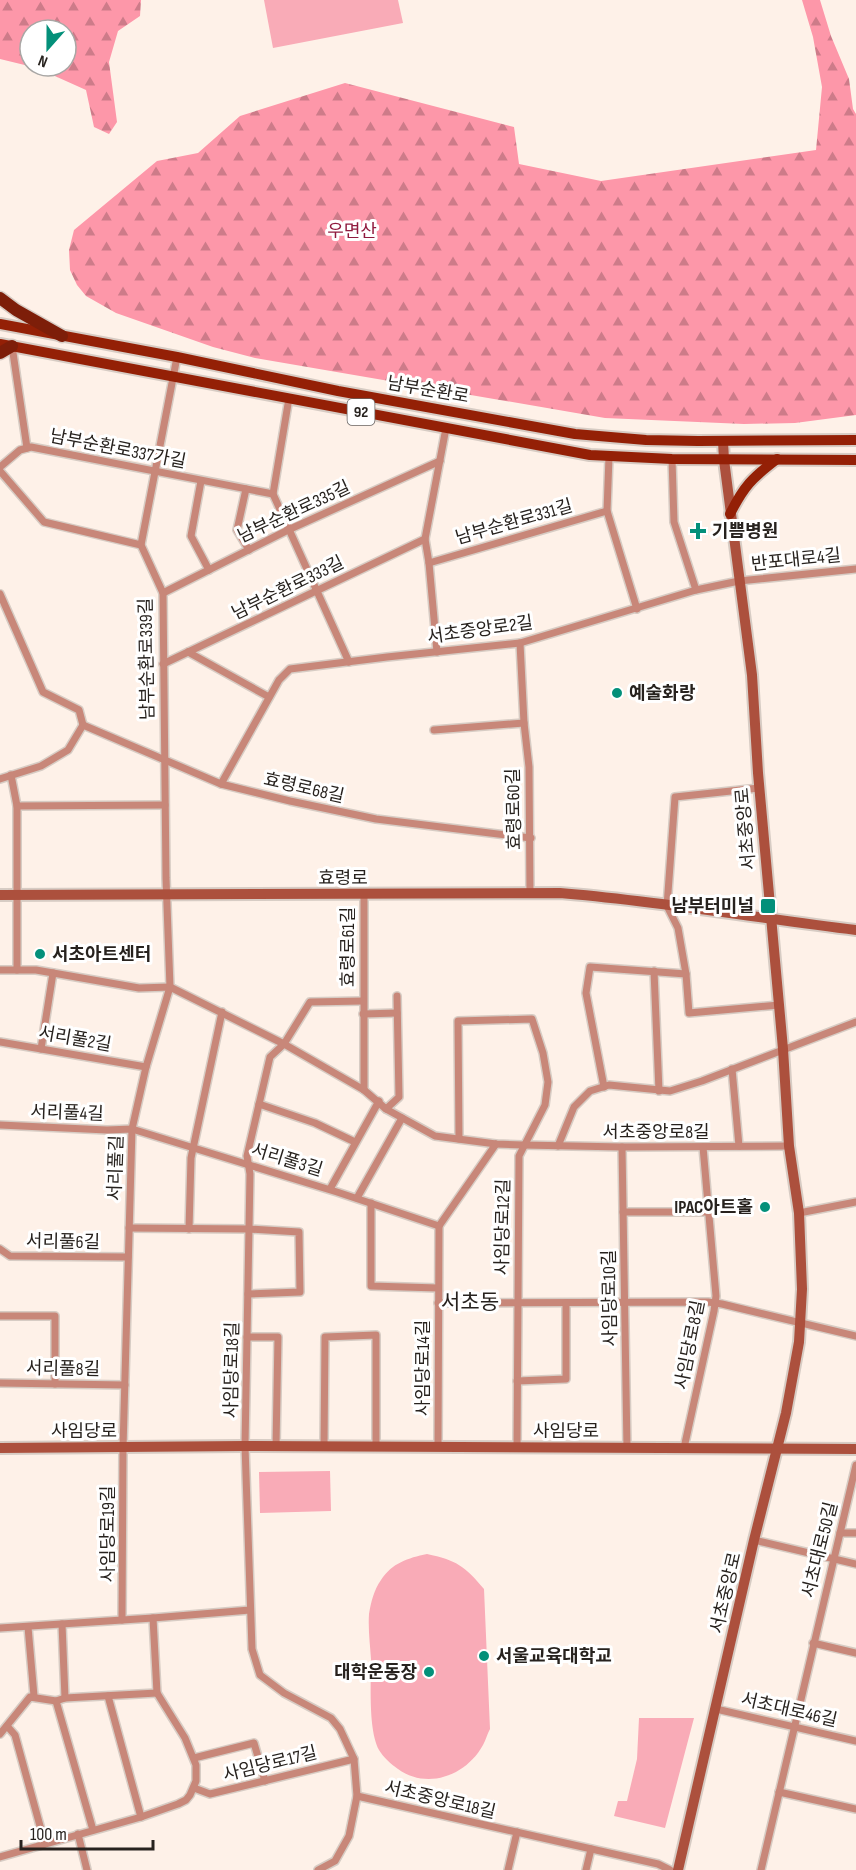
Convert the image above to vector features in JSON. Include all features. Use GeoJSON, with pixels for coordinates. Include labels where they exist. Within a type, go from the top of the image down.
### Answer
{"type":"FeatureCollection","features":[{"type":"Feature","properties":{"kind":"highway"},"geometry":{"type":"LineString","coordinates":[[0,298],[16,310],[62,336]]}},
{"type":"Feature","properties":{"kind":"highway"},"geometry":{"type":"LineString","coordinates":[[0,352],[6,345]]}},
{"type":"Feature","properties":{"kind":"main road","name":"남부순환로"},"geometry":{"type":"LineString","coordinates":[[0,324],[177,357],[338,391],[575,434],[646,440],[856,440]]}},
{"type":"Feature","properties":{"kind":"main road","name":"남부순환로"},"geometry":{"type":"LineString","coordinates":[[6,345],[573,453],[609,457],[672,459],[856,460]]}},
{"type":"Feature","properties":{"kind":"main road","name":"서초중앙로"},"geometry":{"type":"LineString","coordinates":[[678,1870],[754,1540],[786,1413],[794,1376],[801,1323],[802,1265],[789,1146],[783,1049],[759,788],[752,675],[730,514],[723,441]]}},
{"type":"Feature","properties":{"kind":"main road"},"geometry":{"type":"LineString","coordinates":[[792,441],[792,459]]}},
{"type":"Feature","properties":{"kind":"main road"},"geometry":{"type":"LineString","coordinates":[[730,514],[740,494],[752,479],[777,459]]}},
{"type":"Feature","properties":{"kind":"main road","name":"효령로"},"geometry":{"type":"LineString","coordinates":[[0,895],[560,893],[608,897],[856,930]]}},
{"type":"Feature","properties":{"kind":"main road","name":"사임당로"},"geometry":{"type":"LineString","coordinates":[[0,1448],[276,1446],[856,1449]]}},
{"type":"Feature","properties":{"kind":"street"},"geometry":{"type":"LineString","coordinates":[[6,345],[27,448]]}},
{"type":"Feature","properties":{"kind":"street"},"geometry":{"type":"LineString","coordinates":[[141,544],[177,357]]}},
{"type":"Feature","properties":{"kind":"street"},"geometry":{"type":"LineString","coordinates":[[289,398],[273,494],[349,662]]}},
{"type":"Feature","properties":{"kind":"street"},"geometry":{"type":"LineString","coordinates":[[437,652],[426,539],[446,428]]}},
{"type":"Feature","properties":{"kind":"street","name":"남부순환로337가길"},"geometry":{"type":"LineString","coordinates":[[141,544],[44,522],[0,469],[20,450],[31,447],[273,494]]}},
{"type":"Feature","properties":{"kind":"street"},"geometry":{"type":"LineString","coordinates":[[609,457],[607,510],[637,609]]}},
{"type":"Feature","properties":{"kind":"street"},"geometry":{"type":"LineString","coordinates":[[672,459],[674,522],[696,590]]}},
{"type":"Feature","properties":{"kind":"street","name":"남부순환로335길"},"geometry":{"type":"LineString","coordinates":[[163,593],[288,530],[440,461]]}},
{"type":"Feature","properties":{"kind":"street","name":"남부순환로337가길"},"geometry":{"type":"LineString","coordinates":[[201,481],[191,536],[209,570]]}},
{"type":"Feature","properties":{"kind":"street"},"geometry":{"type":"LineString","coordinates":[[246,489],[237,530],[249,550]]}},
{"type":"Feature","properties":{"kind":"street","name":"남부순환로331길"},"geometry":{"type":"LineString","coordinates":[[429,563],[607,510]]}},
{"type":"Feature","properties":{"kind":"street","name":"남부순환로333길"},"geometry":{"type":"LineString","coordinates":[[163,664],[426,539]]}},
{"type":"Feature","properties":{"kind":"street","name":"남부순환로339길"},"geometry":{"type":"LineString","coordinates":[[141,544],[163,593],[167,895]]}},
{"type":"Feature","properties":{"kind":"street","name":"반포대로4길"},"geometry":{"type":"LineString","coordinates":[[740,581],[856,568]]}},
{"type":"Feature","properties":{"kind":"street","name":"서초중앙로2길"},"geometry":{"type":"LineString","coordinates":[[221,784],[279,680],[290,669],[520,643],[696,590],[740,581]]}},
{"type":"Feature","properties":{"kind":"street","name":"효령로68길"},"geometry":{"type":"LineString","coordinates":[[0,594],[43,692],[79,710],[83,725],[221,784],[376,819],[531,838]]}},
{"type":"Feature","properties":{"kind":"street","name":"효령로60길"},"geometry":{"type":"LineString","coordinates":[[520,643],[524,723],[529,767],[530,894]]}},
{"type":"Feature","properties":{"kind":"street"},"geometry":{"type":"LineString","coordinates":[[188,652],[269,697]]}},
{"type":"Feature","properties":{"kind":"street"},"geometry":{"type":"LineString","coordinates":[[434,730],[524,723]]}},
{"type":"Feature","properties":{"kind":"street"},"geometry":{"type":"LineString","coordinates":[[0,778],[41,766],[68,750],[83,725]]}},
{"type":"Feature","properties":{"kind":"street"},"geometry":{"type":"LineString","coordinates":[[11,775],[17,806],[18,970]]}},
{"type":"Feature","properties":{"kind":"street"},"geometry":{"type":"LineString","coordinates":[[759,788],[675,798],[668,906],[678,928],[686,974],[689,1013],[779,1005]]}},
{"type":"Feature","properties":{"kind":"street"},"geometry":{"type":"LineString","coordinates":[[17,806],[165,805]]}},
{"type":"Feature","properties":{"kind":"street","name":"효령로61길"},"geometry":{"type":"LineString","coordinates":[[364,894],[364,1090]]}},
{"type":"Feature","properties":{"kind":"street","name":"서리풀길"},"geometry":{"type":"LineString","coordinates":[[123,1448],[132,1129],[146,1067],[170,987],[167,895]]}},
{"type":"Feature","properties":{"kind":"street"},"geometry":{"type":"LineString","coordinates":[[604,1087],[586,993],[590,967],[686,974]]}},
{"type":"Feature","properties":{"kind":"street","name":"서초중앙로8길"},"geometry":{"type":"LineString","coordinates":[[0,970],[36,970],[139,988],[170,987],[284,1044],[364,1090],[386,1109],[435,1136],[496,1144],[558,1146],[789,1146]]}},
{"type":"Feature","properties":{"kind":"street"},"geometry":{"type":"LineString","coordinates":[[654,971],[659,1091]]}},
{"type":"Feature","properties":{"kind":"street"},"geometry":{"type":"LineString","coordinates":[[41,1049],[53,973]]}},
{"type":"Feature","properties":{"kind":"street"},"geometry":{"type":"LineString","coordinates":[[386,1109],[399,1097],[397,996]]}},
{"type":"Feature","properties":{"kind":"street","name":"효령로61길"},"geometry":{"type":"LineString","coordinates":[[284,1044],[310,1002],[363,1001]]}},
{"type":"Feature","properties":{"kind":"street"},"geometry":{"type":"LineString","coordinates":[[189,1229],[191,1158],[222,1012]]}},
{"type":"Feature","properties":{"kind":"street"},"geometry":{"type":"LineString","coordinates":[[363,1014],[397,1013]]}},
{"type":"Feature","properties":{"kind":"street"},"geometry":{"type":"LineString","coordinates":[[459,1139],[458,1021],[532,1019],[543,1053],[548,1082],[545,1105],[523,1145]]}},
{"type":"Feature","properties":{"kind":"street"},"geometry":{"type":"LineString","coordinates":[[558,1146],[574,1107],[590,1091],[609,1085],[670,1091],[856,1022]]}},
{"type":"Feature","properties":{"kind":"street","name":"서리풀2길"},"geometry":{"type":"LineString","coordinates":[[0,1042],[146,1067]]}},
{"type":"Feature","properties":{"kind":"street","name":"사임당로18길"},"geometry":{"type":"LineString","coordinates":[[245,1446],[250,1174],[247,1156],[270,1057],[284,1044]]}},
{"type":"Feature","properties":{"kind":"street"},"geometry":{"type":"LineString","coordinates":[[732,1069],[739,1146]]}},
{"type":"Feature","properties":{"kind":"street"},"geometry":{"type":"LineString","coordinates":[[330,1189],[379,1101]]}},
{"type":"Feature","properties":{"kind":"street"},"geometry":{"type":"LineString","coordinates":[[259,1104],[315,1123],[355,1142]]}},
{"type":"Feature","properties":{"kind":"street"},"geometry":{"type":"LineString","coordinates":[[357,1198],[402,1118]]}},
{"type":"Feature","properties":{"kind":"street","name":"서리풀4길"},"geometry":{"type":"LineString","coordinates":[[0,1125],[132,1129]]}},
{"type":"Feature","properties":{"kind":"street","name":"서리풀3길"},"geometry":{"type":"LineString","coordinates":[[132,1129],[330,1189],[438,1226]]}},
{"type":"Feature","properties":{"kind":"street","name":"사임당로12길"},"geometry":{"type":"LineString","coordinates":[[438,1226],[496,1144]]}},
{"type":"Feature","properties":{"kind":"street","name":"사임당로12길"},"geometry":{"type":"LineString","coordinates":[[517,1448],[519,1156],[523,1145]]}},
{"type":"Feature","properties":{"kind":"street","name":"사임당로10길"},"geometry":{"type":"LineString","coordinates":[[622,1147],[627,1448]]}},
{"type":"Feature","properties":{"kind":"street","name":"사임당로8길"},"geometry":{"type":"LineString","coordinates":[[684,1448],[715,1303],[703,1147]]}},
{"type":"Feature","properties":{"kind":"street"},"geometry":{"type":"LineString","coordinates":[[798,1213],[856,1202]]}},
{"type":"Feature","properties":{"kind":"street"},"geometry":{"type":"LineString","coordinates":[[371,1203],[371,1286],[438,1288]]}},
{"type":"Feature","properties":{"kind":"street"},"geometry":{"type":"LineString","coordinates":[[623,1212],[709,1212]]}},
{"type":"Feature","properties":{"kind":"street","name":"사임당로14길"},"geometry":{"type":"LineString","coordinates":[[438,1226],[438,1447]]}},
{"type":"Feature","properties":{"kind":"street"},"geometry":{"type":"LineString","coordinates":[[129,1228],[249,1229],[299,1232],[300,1292],[248,1294]]}},
{"type":"Feature","properties":{"kind":"street","name":"서리풀6길"},"geometry":{"type":"LineString","coordinates":[[0,1249],[10,1256],[128,1257]]}},
{"type":"Feature","properties":{"kind":"street"},"geometry":{"type":"LineString","coordinates":[[517,1381],[566,1379],[566,1303]]}},
{"type":"Feature","properties":{"kind":"street"},"geometry":{"type":"LineString","coordinates":[[438,1304],[715,1303],[856,1336]]}},
{"type":"Feature","properties":{"kind":"street"},"geometry":{"type":"LineString","coordinates":[[0,1317],[55,1316],[55,1384]]}},
{"type":"Feature","properties":{"kind":"street"},"geometry":{"type":"LineString","coordinates":[[324,1447],[325,1337],[376,1335],[376,1447]]}},
{"type":"Feature","properties":{"kind":"street"},"geometry":{"type":"LineString","coordinates":[[247,1337],[278,1336],[276,1446]]}},
{"type":"Feature","properties":{"kind":"street","name":"서리풀8길"},"geometry":{"type":"LineString","coordinates":[[0,1383],[125,1385]]}},
{"type":"Feature","properties":{"kind":"street"},"geometry":{"type":"LineString","coordinates":[[245,1446],[252,1648],[258,1673],[284,1693],[331,1718],[340,1729],[354,1759],[357,1796],[349,1836],[334,1861],[318,1870]]}},
{"type":"Feature","properties":{"kind":"street","name":"사임당로19길"},"geometry":{"type":"LineString","coordinates":[[122,1620],[123,1448]]}},
{"type":"Feature","properties":{"kind":"street","name":"서초대로50길"},"geometry":{"type":"LineString","coordinates":[[761,1870],[856,1465]]}},
{"type":"Feature","properties":{"kind":"street"},"geometry":{"type":"LineString","coordinates":[[840,1533],[856,1533]]}},
{"type":"Feature","properties":{"kind":"street"},"geometry":{"type":"LineString","coordinates":[[754,1540],[856,1564]]}},
{"type":"Feature","properties":{"kind":"street"},"geometry":{"type":"LineString","coordinates":[[0,1628],[250,1610]]}},
{"type":"Feature","properties":{"kind":"street"},"geometry":{"type":"LineString","coordinates":[[0,1857],[182,1803],[194,1788],[197,1775],[194,1758],[185,1738],[158,1693],[153,1618]]}},
{"type":"Feature","properties":{"kind":"street"},"geometry":{"type":"LineString","coordinates":[[62,1624],[65,1698]]}},
{"type":"Feature","properties":{"kind":"street"},"geometry":{"type":"LineString","coordinates":[[28,1627],[34,1696]]}},
{"type":"Feature","properties":{"kind":"street"},"geometry":{"type":"LineString","coordinates":[[813,1643],[856,1653]]}},
{"type":"Feature","properties":{"kind":"street"},"geometry":{"type":"LineString","coordinates":[[0,1734],[30,1697],[56,1701],[65,1698],[158,1693]]}},
{"type":"Feature","properties":{"kind":"street"},"geometry":{"type":"LineString","coordinates":[[108,1696],[141,1817]]}},
{"type":"Feature","properties":{"kind":"street"},"geometry":{"type":"LineString","coordinates":[[56,1701],[93,1830]]}},
{"type":"Feature","properties":{"kind":"street","name":"서초대로46길"},"geometry":{"type":"LineString","coordinates":[[716,1709],[856,1741]]}},
{"type":"Feature","properties":{"kind":"street"},"geometry":{"type":"LineString","coordinates":[[7,1726],[15,1735],[45,1844]]}},
{"type":"Feature","properties":{"kind":"street"},"geometry":{"type":"LineString","coordinates":[[194,1758],[254,1743],[265,1781]]}},
{"type":"Feature","properties":{"kind":"street","name":"사임당로17길"},"geometry":{"type":"LineString","coordinates":[[194,1788],[210,1794],[354,1759]]}},
{"type":"Feature","properties":{"kind":"street"},"geometry":{"type":"LineString","coordinates":[[778,1792],[856,1809]]}},
{"type":"Feature","properties":{"kind":"street","name":"서초중앙로18길"},"geometry":{"type":"LineString","coordinates":[[357,1796],[658,1864],[670,1870]]}},
{"type":"Feature","properties":{"kind":"street","name":"서초중앙로18길"},"geometry":{"type":"LineString","coordinates":[[508,1870],[517,1832]]}},
{"type":"Feature","properties":{"kind":"street"},"geometry":{"type":"LineString","coordinates":[[78,1834],[87,1870]]}},
{"type":"Feature","properties":{"kind":"street"},"geometry":{"type":"LineString","coordinates":[[586,1870],[591,1849]]}},
{"type":"Feature","properties":{"kind":"street"},"geometry":{"type":"LineString","coordinates":[[334,1861],[338,1870]]}},
{"type":"Feature","properties":{"kind":"green space"},"geometry":{"type":"Polygon","coordinates":[[[0,0],[141,0],[140,16],[118,31],[109,62],[117,122],[109,134],[94,127],[86,90],[59,78],[78,78],[78,18],[18,18],[18,63],[0,59],[0,0]]]}},
{"type":"Feature","properties":{"kind":"green space","name":"우면산"},"geometry":{"type":"Polygon","coordinates":[[[802,0],[820,0],[831,36],[849,79],[853,109],[856,114],[856,415],[795,423],[744,424],[605,418],[255,358],[213,347],[116,313],[86,296],[77,285],[70,270],[69,250],[74,230],[157,161],[198,153],[240,116],[345,83],[514,127],[519,164],[601,181],[816,150],[822,87],[813,37],[802,0]]]}},
{"type":"Feature","properties":{"kind":"shaded area"},"geometry":{"type":"Polygon","coordinates":[[[264,0],[398,0],[403,23],[273,48],[264,0]]]}},
{"type":"Feature","properties":{"kind":"shaded area"},"geometry":{"type":"Polygon","coordinates":[[[330,1471],[331,1511],[260,1513],[259,1472],[330,1471]]]}},
{"type":"Feature","properties":{"kind":"shaded area","name":"대학운동장"},"geometry":{"type":"Polygon","coordinates":[[[427,1554],[459,1565],[484,1589],[490,1729],[476,1756],[467,1765],[456,1772],[433,1779],[409,1775],[395,1767],[379,1750],[375,1741],[371,1706],[369,1631],[371,1605],[385,1574],[395,1565],[427,1554]]]}},
{"type":"Feature","properties":{"kind":"shaded area"},"geometry":{"type":"Polygon","coordinates":[[[639,1718],[694,1718],[665,1828],[614,1816],[618,1801],[627,1801],[637,1759],[639,1718]]]}},
{"type":"Feature","properties":{"kind":"place","name":"기쁨병원"},"geometry":{"type":"Point","coordinates":[698,531]}},
{"type":"Feature","properties":{"kind":"place","name":"예술화랑"},"geometry":{"type":"Point","coordinates":[617,693]}},
{"type":"Feature","properties":{"kind":"place","name":"남부터미널"},"geometry":{"type":"Point","coordinates":[768,906]}},
{"type":"Feature","properties":{"kind":"place","name":"서초아트센터"},"geometry":{"type":"Point","coordinates":[40,954]}},
{"type":"Feature","properties":{"kind":"place","name":"IPAC아트홀"},"geometry":{"type":"Point","coordinates":[765,1207]}},
{"type":"Feature","properties":{"kind":"place","name":"서울교육대학교"},"geometry":{"type":"Point","coordinates":[484,1656]}},
{"type":"Feature","properties":{"kind":"place","name":"대학운동장"},"geometry":{"type":"Point","coordinates":[429,1672]}},
{"type":"Feature","properties":{"kind":"district","name":"서초동"},"geometry":{"type":"Point","coordinates":[470,1302]}}]}
